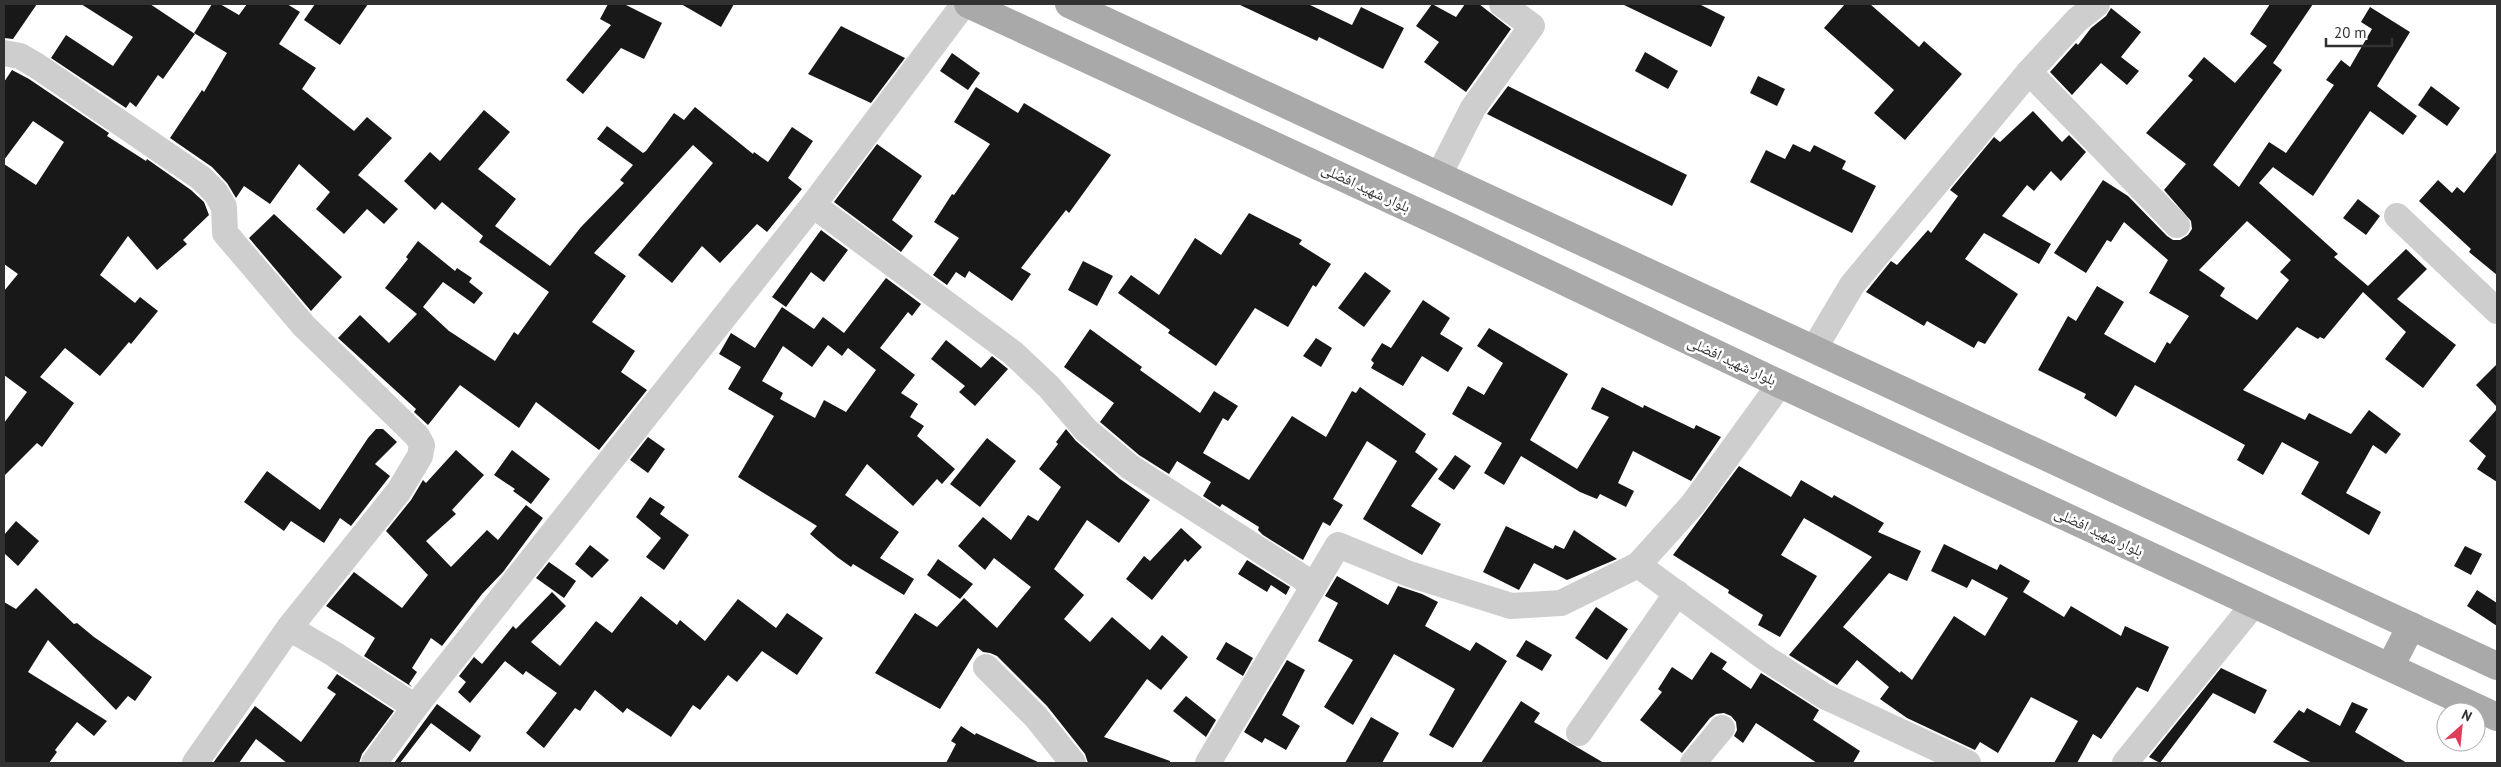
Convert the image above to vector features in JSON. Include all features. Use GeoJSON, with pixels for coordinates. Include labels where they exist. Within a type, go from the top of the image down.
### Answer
{"type":"FeatureCollection","features":[{"type":"Feature","properties":{"kind":"main road","name":"بلوار شهید افضلی"},"geometry":{"type":"LineString","coordinates":[[968,4],[1452,228],[1780,384],[2497,718]]}},
{"type":"Feature","properties":{"kind":"main road"},"geometry":{"type":"LineString","coordinates":[[1069,4],[2497,666]]}},
{"type":"Feature","properties":{"kind":"main road"},"geometry":{"type":"LineString","coordinates":[[1452,228],[1469,189]]}},
{"type":"Feature","properties":{"kind":"main road"},"geometry":{"type":"LineString","coordinates":[[2390,667],[2411,626]]}},
{"type":"Feature","properties":{"kind":"street"},"geometry":{"type":"LineString","coordinates":[[374,763],[415,707],[813,205],[964,4]]}},
{"type":"Feature","properties":{"kind":"street"},"geometry":{"type":"LineString","coordinates":[[1440,175],[1472,108],[1532,26],[1502,4]]}},
{"type":"Feature","properties":{"kind":"street"},"geometry":{"type":"LineString","coordinates":[[1814,349],[1852,285],[2080,9]]}},
{"type":"Feature","properties":{"kind":"street"},"geometry":{"type":"LineString","coordinates":[[4,54],[20,56],[37,66],[201,178],[216,193],[224,207],[225,233],[304,326],[417,436],[422,445],[420,456],[399,491],[290,628],[195,763]]}},
{"type":"Feature","properties":{"kind":"street"},"geometry":{"type":"LineString","coordinates":[[2029,72],[2176,225]]}},
{"type":"Feature","properties":{"kind":"street"},"geometry":{"type":"LineString","coordinates":[[813,205],[1013,353],[1049,387],[1086,430],[1130,467],[1314,585]]}},
{"type":"Feature","properties":{"kind":"street"},"geometry":{"type":"LineString","coordinates":[[2397,216],[2497,311]]}},
{"type":"Feature","properties":{"kind":"street"},"geometry":{"type":"LineString","coordinates":[[1208,763],[1340,544],[1408,574],[1511,606],[1561,603],[1638,565],[1693,504],[1780,384]]}},
{"type":"Feature","properties":{"kind":"street"},"geometry":{"type":"LineString","coordinates":[[1638,565],[1764,657],[1824,696],[1929,755],[1968,763]]}},
{"type":"Feature","properties":{"kind":"street"},"geometry":{"type":"LineString","coordinates":[[1579,733],[1677,593]]}},
{"type":"Feature","properties":{"kind":"street"},"geometry":{"type":"LineString","coordinates":[[2125,763],[2254,604]]}},
{"type":"Feature","properties":{"kind":"street"},"geometry":{"type":"LineString","coordinates":[[290,628],[334,654],[415,707]]}},
{"type":"Feature","properties":{"kind":"street"},"geometry":{"type":"LineString","coordinates":[[986,667],[1036,717],[1073,763]]}},
{"type":"Feature","properties":{"kind":"street"},"geometry":{"type":"LineString","coordinates":[[1693,763],[1722,728]]}},
{"type":"Feature","properties":{"kind":"building"},"geometry":{"type":"Polygon","coordinates":[[[4,4],[37,4],[13,39],[4,38],[4,4]]]}},
{"type":"Feature","properties":{"kind":"building"},"geometry":{"type":"Polygon","coordinates":[[[81,4],[150,4],[195,34],[163,79],[158,75],[136,107],[130,102],[126,108],[51,58],[66,35],[113,66],[133,37],[81,4]]]}},
{"type":"Feature","properties":{"kind":"building"},"geometry":{"type":"Polygon","coordinates":[[[212,4],[220,4],[239,15],[247,4],[287,4],[300,12],[279,44],[316,68],[302,89],[354,131],[367,117],[392,138],[358,175],[398,209],[384,224],[367,209],[344,234],[316,209],[330,192],[299,164],[270,204],[244,186],[236,198],[227,183],[212,167],[170,138],[202,90],[204,92],[227,53],[194,33],[212,4]]]}},
{"type":"Feature","properties":{"kind":"building"},"geometry":{"type":"Polygon","coordinates":[[[315,4],[368,4],[340,45],[304,20],[315,4]]]}},
{"type":"Feature","properties":{"kind":"building"},"geometry":{"type":"Polygon","coordinates":[[[608,4],[624,4],[662,23],[644,59],[621,48],[583,94],[566,80],[611,25],[600,19],[608,4]]]}},
{"type":"Feature","properties":{"kind":"building"},"geometry":{"type":"Polygon","coordinates":[[[681,4],[734,4],[721,27],[681,4]]]}},
{"type":"Feature","properties":{"kind":"building"},"geometry":{"type":"Polygon","coordinates":[[[1238,4],[1308,4],[1352,25],[1361,7],[1404,28],[1383,69],[1319,37],[1317,41],[1238,4]]]}},
{"type":"Feature","properties":{"kind":"building"},"geometry":{"type":"Polygon","coordinates":[[[1432,4],[1456,17],[1465,4],[1479,4],[1511,29],[1466,92],[1424,62],[1439,42],[1416,26],[1432,4]]]}},
{"type":"Feature","properties":{"kind":"building"},"geometry":{"type":"Polygon","coordinates":[[[1622,4],[1699,4],[1725,17],[1711,47],[1622,4]]]}},
{"type":"Feature","properties":{"kind":"building"},"geometry":{"type":"Polygon","coordinates":[[[1845,4],[1870,4],[1919,47],[1924,41],[1962,74],[1905,140],[1874,113],[1894,90],[1824,28],[1845,4]]]}},
{"type":"Feature","properties":{"kind":"building"},"geometry":{"type":"Polygon","coordinates":[[[2270,4],[2313,4],[2273,63],[2282,70],[2213,165],[2239,187],[2269,142],[2286,153],[2334,85],[2326,80],[2341,60],[2350,67],[2372,29],[2361,22],[2370,7],[2410,32],[2377,86],[2417,116],[2403,135],[2370,111],[2313,196],[2273,167],[2259,183],[2338,254],[2334,257],[2368,286],[2406,249],[2427,269],[2397,299],[2456,345],[2423,388],[2385,359],[2406,332],[2363,292],[2324,339],[2320,337],[2318,339],[2297,327],[2243,390],[2305,420],[2309,413],[2351,434],[2369,410],[2401,434],[2386,454],[2373,445],[2346,493],[2381,512],[2369,535],[2301,494],[2319,462],[2282,442],[2263,475],[2237,460],[2245,445],[2135,385],[2116,417],[2084,398],[2086,394],[2038,370],[2068,316],[2076,321],[2097,286],[2124,302],[2104,334],[2155,363],[2167,342],[2170,344],[2189,316],[2149,293],[2168,260],[2124,222],[2111,242],[2107,240],[2086,273],[2054,253],[2103,180],[2128,196],[2173,240],[2180,240],[2188,235],[2192,229],[2191,221],[2164,190],[2186,164],[2146,133],[2193,80],[2188,76],[2204,57],[2235,83],[2267,46],[2250,34],[2270,4]],[[2247,221],[2199,270],[2225,288],[2220,296],[2257,320],[2289,280],[2280,272],[2291,260],[2247,221]]]}},
{"type":"Feature","properties":{"kind":"building"},"geometry":{"type":"Polygon","coordinates":[[[2111,8],[2141,32],[2121,57],[2139,71],[2127,85],[2101,63],[2072,95],[2050,72],[2076,43],[2078,45],[2091,28],[2106,16],[2111,8]]]}},
{"type":"Feature","properties":{"kind":"building"},"geometry":{"type":"Polygon","coordinates":[[[841,26],[905,58],[871,103],[808,74],[841,26]]]}},
{"type":"Feature","properties":{"kind":"building"},"geometry":{"type":"Polygon","coordinates":[[[1645,52],[1678,71],[1668,89],[1635,71],[1645,52]]]}},
{"type":"Feature","properties":{"kind":"building"},"geometry":{"type":"Polygon","coordinates":[[[952,53],[980,73],[968,90],[940,71],[952,53]]]}},
{"type":"Feature","properties":{"kind":"building"},"geometry":{"type":"Polygon","coordinates":[[[12,70],[29,79],[109,133],[107,136],[146,161],[147,159],[191,190],[204,202],[209,215],[183,240],[187,244],[157,270],[128,236],[100,275],[135,303],[140,297],[158,311],[131,344],[129,342],[100,376],[65,348],[40,377],[74,403],[42,447],[37,443],[4,476],[4,423],[27,392],[4,375],[4,291],[18,274],[4,264],[4,164],[36,185],[64,142],[33,121],[4,160],[4,82],[12,70]]]}},
{"type":"Feature","properties":{"kind":"building"},"geometry":{"type":"Polygon","coordinates":[[[1758,76],[1785,89],[1777,106],[1750,93],[1758,76]]]}},
{"type":"Feature","properties":{"kind":"building"},"geometry":{"type":"Polygon","coordinates":[[[1508,86],[1687,175],[1672,206],[1487,114],[1508,86]]]}},
{"type":"Feature","properties":{"kind":"building"},"geometry":{"type":"Polygon","coordinates":[[[2431,86],[2460,108],[2447,126],[2418,105],[2431,86]]]}},
{"type":"Feature","properties":{"kind":"building"},"geometry":{"type":"Polygon","coordinates":[[[976,87],[1018,113],[1024,103],[1111,155],[1069,213],[1066,210],[1021,268],[1031,274],[1012,301],[969,271],[965,278],[956,272],[947,285],[933,275],[959,238],[934,222],[952,194],[954,195],[990,144],[954,122],[976,87]]]}},
{"type":"Feature","properties":{"kind":"building"},"geometry":{"type":"Polygon","coordinates":[[[695,107],[753,154],[754,152],[768,162],[792,127],[813,141],[788,178],[802,189],[767,232],[757,224],[720,263],[702,246],[672,283],[638,255],[713,163],[693,145],[594,253],[626,276],[592,322],[635,351],[621,372],[647,390],[599,450],[536,402],[519,428],[460,385],[428,425],[414,412],[416,409],[338,338],[360,315],[389,343],[417,314],[385,288],[408,259],[406,257],[418,241],[455,271],[457,268],[472,278],[469,282],[483,293],[474,304],[443,282],[423,307],[449,331],[495,361],[514,332],[518,335],[549,292],[479,242],[483,236],[442,202],[435,210],[404,181],[430,152],[440,161],[484,110],[510,132],[478,169],[516,199],[495,226],[550,266],[581,227],[624,183],[620,180],[633,165],[597,139],[607,126],[643,153],[674,113],[684,120],[695,107]]]}},
{"type":"Feature","properties":{"kind":"building"},"geometry":{"type":"Polygon","coordinates":[[[2033,111],[2062,142],[2069,135],[2086,152],[2061,181],[2051,171],[2034,191],[2027,185],[2002,216],[2051,244],[2039,264],[1984,233],[1965,259],[2018,294],[1985,344],[1978,341],[1974,348],[1927,321],[1924,326],[1866,292],[1891,261],[1897,265],[1928,230],[1931,233],[1958,196],[1950,190],[1994,137],[2000,142],[2033,111]]]}},
{"type":"Feature","properties":{"kind":"building"},"geometry":{"type":"Polygon","coordinates":[[[877,144],[922,176],[892,220],[913,236],[901,252],[834,202],[877,144]]]}},
{"type":"Feature","properties":{"kind":"building"},"geometry":{"type":"Polygon","coordinates":[[[1793,144],[1810,152],[1814,145],[1846,161],[1842,169],[1876,186],[1852,233],[1750,182],[1766,150],[1785,159],[1793,144]]]}},
{"type":"Feature","properties":{"kind":"building"},"geometry":{"type":"Polygon","coordinates":[[[2497,151],[2497,275],[2469,252],[2471,249],[2419,201],[2438,180],[2452,193],[2457,187],[2464,193],[2497,151]]]}},
{"type":"Feature","properties":{"kind":"building"},"geometry":{"type":"Polygon","coordinates":[[[2358,199],[2380,216],[2366,235],[2343,218],[2358,199]]]}},
{"type":"Feature","properties":{"kind":"building"},"geometry":{"type":"Polygon","coordinates":[[[1249,213],[1302,240],[1299,244],[1331,264],[1316,287],[1313,285],[1288,327],[1255,308],[1216,366],[1168,333],[1170,330],[1118,293],[1131,275],[1159,295],[1195,238],[1221,255],[1249,213]]]}},
{"type":"Feature","properties":{"kind":"building"},"geometry":{"type":"Polygon","coordinates":[[[274,214],[342,277],[311,311],[249,238],[274,214]]]}},
{"type":"Feature","properties":{"kind":"building"},"geometry":{"type":"Polygon","coordinates":[[[821,230],[848,250],[824,282],[811,272],[786,307],[772,297],[821,230]]]}},
{"type":"Feature","properties":{"kind":"building"},"geometry":{"type":"Polygon","coordinates":[[[1083,261],[1113,276],[1097,306],[1068,290],[1083,261]]]}},
{"type":"Feature","properties":{"kind":"building"},"geometry":{"type":"Polygon","coordinates":[[[1365,272],[1391,291],[1364,327],[1338,308],[1365,272]]]}},
{"type":"Feature","properties":{"kind":"building"},"geometry":{"type":"Polygon","coordinates":[[[886,278],[921,304],[912,316],[908,312],[880,348],[915,375],[901,393],[918,404],[910,417],[924,426],[917,436],[955,469],[942,484],[937,479],[913,506],[867,464],[845,495],[899,532],[880,558],[914,579],[904,595],[853,564],[851,567],[810,534],[817,526],[738,477],[774,416],[728,389],[741,367],[719,354],[731,333],[755,348],[782,307],[814,329],[823,317],[844,333],[886,278]],[[828,345],[812,367],[783,346],[762,381],[783,393],[780,399],[815,418],[824,400],[846,412],[876,370],[848,348],[842,356],[828,345]]]}},
{"type":"Feature","properties":{"kind":"building"},"geometry":{"type":"Polygon","coordinates":[[[1423,300],[1450,318],[1440,334],[1463,348],[1448,372],[1422,356],[1403,386],[1371,368],[1374,363],[1371,360],[1382,343],[1391,348],[1423,300]]]}},
{"type":"Feature","properties":{"kind":"building"},"geometry":{"type":"Polygon","coordinates":[[[1489,328],[1568,374],[1530,440],[1577,469],[1609,417],[1591,409],[1602,387],[1643,408],[1644,405],[1694,429],[1696,425],[1721,437],[1691,481],[1633,451],[1618,483],[1634,491],[1626,507],[1600,494],[1597,499],[1580,492],[1521,456],[1504,485],[1484,473],[1502,443],[1452,414],[1468,386],[1484,395],[1503,363],[1477,346],[1489,328]]]}},
{"type":"Feature","properties":{"kind":"building"},"geometry":{"type":"Polygon","coordinates":[[[1090,329],[1142,367],[1140,370],[1200,413],[1214,391],[1238,406],[1228,421],[1223,418],[1203,453],[1249,480],[1292,416],[1326,437],[1352,391],[1356,393],[1360,387],[1426,434],[1415,452],[1438,469],[1411,506],[1441,524],[1422,555],[1363,519],[1397,461],[1367,441],[1333,499],[1343,505],[1330,526],[1323,522],[1303,560],[1263,535],[1258,530],[1259,527],[1222,504],[1220,507],[1203,496],[1211,482],[1177,461],[1169,474],[1139,455],[1100,422],[1114,403],[1064,367],[1090,329]]]}},
{"type":"Feature","properties":{"kind":"building"},"geometry":{"type":"Polygon","coordinates":[[[1316,338],[1332,348],[1321,367],[1303,356],[1316,338]]]}},
{"type":"Feature","properties":{"kind":"building"},"geometry":{"type":"Polygon","coordinates":[[[946,340],[981,368],[992,356],[1008,369],[975,406],[959,392],[965,386],[931,359],[946,340]]]}},
{"type":"Feature","properties":{"kind":"building"},"geometry":{"type":"Polygon","coordinates":[[[2497,364],[2497,407],[2476,385],[2497,364]]]}},
{"type":"Feature","properties":{"kind":"building"},"geometry":{"type":"Polygon","coordinates":[[[2497,409],[2497,482],[2477,469],[2486,456],[2469,441],[2497,409]]]}},
{"type":"Feature","properties":{"kind":"building"},"geometry":{"type":"Polygon","coordinates":[[[376,429],[383,429],[397,442],[375,464],[390,476],[351,526],[340,518],[324,543],[291,521],[284,531],[244,502],[267,471],[320,510],[376,429]]]}},
{"type":"Feature","properties":{"kind":"building"},"geometry":{"type":"Polygon","coordinates":[[[1066,429],[1076,441],[1120,479],[1150,500],[1119,543],[1087,520],[1054,569],[1084,595],[1064,619],[1090,642],[1112,617],[1150,650],[1162,635],[1188,657],[1161,690],[1147,679],[1104,737],[1170,761],[1170,763],[1088,763],[1085,754],[1047,706],[997,656],[983,652],[978,648],[940,709],[875,673],[915,613],[937,627],[964,598],[997,628],[1031,587],[994,558],[985,570],[958,546],[983,517],[1011,540],[1028,515],[1038,521],[1061,487],[1039,469],[1058,444],[1056,442],[1066,429]]]}},
{"type":"Feature","properties":{"kind":"building"},"geometry":{"type":"Polygon","coordinates":[[[648,437],[665,449],[648,473],[630,460],[648,437]]]}},
{"type":"Feature","properties":{"kind":"building"},"geometry":{"type":"Polygon","coordinates":[[[987,438],[1016,461],[980,507],[950,484],[987,438]]]}},
{"type":"Feature","properties":{"kind":"building"},"geometry":{"type":"Polygon","coordinates":[[[456,450],[484,475],[452,510],[456,514],[426,541],[451,567],[487,530],[498,540],[526,505],[543,518],[503,572],[482,594],[442,646],[431,638],[412,668],[417,672],[409,684],[412,687],[364,656],[375,638],[326,606],[354,572],[402,608],[428,575],[386,531],[411,500],[423,480],[426,483],[456,450]]]}},
{"type":"Feature","properties":{"kind":"building"},"geometry":{"type":"Polygon","coordinates":[[[512,450],[550,479],[531,504],[513,491],[515,489],[494,475],[512,450]]]}},
{"type":"Feature","properties":{"kind":"building"},"geometry":{"type":"Polygon","coordinates":[[[1455,455],[1471,466],[1454,490],[1438,479],[1455,455]]]}},
{"type":"Feature","properties":{"kind":"building"},"geometry":{"type":"Polygon","coordinates":[[[1739,466],[1791,497],[1801,480],[1832,498],[1834,495],[1884,523],[1878,532],[1921,551],[1907,581],[1889,573],[1843,627],[1900,673],[1901,671],[1912,680],[1954,616],[1985,636],[2008,598],[1972,579],[1967,588],[1931,571],[1944,544],[1997,570],[2000,564],[2030,581],[2023,592],[2064,617],[2071,606],[2121,636],[2125,626],[2169,647],[2148,692],[2137,687],[2101,739],[2093,734],[2077,763],[2054,763],[2078,721],[2031,697],[1998,753],[1980,742],[1975,750],[1907,718],[1880,699],[1889,687],[1857,660],[1837,685],[1789,655],[1872,557],[1804,518],[1781,555],[1817,576],[1780,637],[1758,625],[1763,615],[1728,593],[1729,590],[1673,555],[1739,466]]]}},
{"type":"Feature","properties":{"kind":"building"},"geometry":{"type":"Polygon","coordinates":[[[650,497],[665,507],[660,514],[689,535],[664,570],[646,557],[661,538],[636,517],[650,497]]]}},
{"type":"Feature","properties":{"kind":"building"},"geometry":{"type":"Polygon","coordinates":[[[16,521],[39,541],[18,566],[4,553],[4,535],[16,521]]]}},
{"type":"Feature","properties":{"kind":"building"},"geometry":{"type":"Polygon","coordinates":[[[1506,526],[1553,549],[1555,545],[1564,549],[1574,530],[1617,559],[1567,580],[1534,563],[1519,590],[1483,572],[1506,526]]]}},
{"type":"Feature","properties":{"kind":"building"},"geometry":{"type":"Polygon","coordinates":[[[1181,528],[1202,547],[1188,562],[1185,559],[1152,600],[1126,579],[1144,556],[1150,561],[1181,528]]]}},
{"type":"Feature","properties":{"kind":"building"},"geometry":{"type":"Polygon","coordinates":[[[590,545],[609,560],[592,578],[575,564],[590,545]]]}},
{"type":"Feature","properties":{"kind":"building"},"geometry":{"type":"Polygon","coordinates":[[[2465,546],[2482,554],[2471,575],[2454,566],[2465,546]]]}},
{"type":"Feature","properties":{"kind":"building"},"geometry":{"type":"Polygon","coordinates":[[[938,559],[973,584],[960,599],[927,575],[938,559]]]}},
{"type":"Feature","properties":{"kind":"building"},"geometry":{"type":"Polygon","coordinates":[[[1247,560],[1290,587],[1286,595],[1271,585],[1267,592],[1238,574],[1247,560]]]}},
{"type":"Feature","properties":{"kind":"building"},"geometry":{"type":"Polygon","coordinates":[[[549,562],[576,581],[564,598],[536,578],[549,562]]]}},
{"type":"Feature","properties":{"kind":"building"},"geometry":{"type":"Polygon","coordinates":[[[1337,576],[1388,605],[1398,586],[1438,602],[1425,626],[1470,651],[1476,642],[1507,661],[1453,748],[1429,735],[1455,689],[1394,654],[1353,725],[1324,707],[1353,660],[1318,641],[1338,603],[1325,596],[1337,576]]]}},
{"type":"Feature","properties":{"kind":"building"},"geometry":{"type":"Polygon","coordinates":[[[36,588],[74,624],[77,623],[152,677],[135,701],[128,696],[116,710],[48,640],[28,672],[107,721],[94,736],[77,722],[55,750],[57,752],[49,763],[4,763],[4,602],[16,609],[36,588]]]}},
{"type":"Feature","properties":{"kind":"building"},"geometry":{"type":"Polygon","coordinates":[[[2477,590],[2497,603],[2497,626],[2467,606],[2477,590]]]}},
{"type":"Feature","properties":{"kind":"building"},"geometry":{"type":"Polygon","coordinates":[[[552,592],[566,606],[531,642],[560,666],[596,621],[612,633],[641,596],[677,625],[680,620],[705,641],[738,599],[776,628],[787,613],[823,638],[797,675],[762,651],[737,682],[728,675],[700,710],[693,705],[671,737],[627,708],[623,713],[595,690],[580,711],[575,708],[544,748],[526,733],[557,693],[526,671],[523,675],[505,661],[470,703],[458,692],[466,682],[459,676],[474,657],[482,664],[513,626],[516,629],[552,592]]]}},
{"type":"Feature","properties":{"kind":"building"},"geometry":{"type":"Polygon","coordinates":[[[1596,607],[1628,629],[1607,660],[1575,638],[1596,607]]]}},
{"type":"Feature","properties":{"kind":"building"},"geometry":{"type":"Polygon","coordinates":[[[1526,640],[1552,655],[1542,671],[1516,656],[1526,640]]]}},
{"type":"Feature","properties":{"kind":"building"},"geometry":{"type":"Polygon","coordinates":[[[1226,642],[1253,658],[1243,676],[1216,659],[1226,642]]]}},
{"type":"Feature","properties":{"kind":"building"},"geometry":{"type":"Polygon","coordinates":[[[1711,652],[1727,662],[1722,669],[1751,689],[1761,673],[1819,710],[1813,720],[1860,751],[1853,763],[1817,763],[1756,723],[1743,743],[1734,736],[1737,730],[1736,722],[1731,716],[1724,713],[1716,714],[1710,718],[1682,753],[1640,720],[1662,692],[1658,689],[1672,667],[1692,680],[1711,652]]]}},
{"type":"Feature","properties":{"kind":"building"},"geometry":{"type":"Polygon","coordinates":[[[1287,660],[1305,670],[1282,715],[1300,726],[1286,750],[1265,738],[1262,743],[1244,732],[1287,660]]]}},
{"type":"Feature","properties":{"kind":"building"},"geometry":{"type":"Polygon","coordinates":[[[2221,668],[2267,690],[2255,714],[2213,693],[2160,763],[2149,757],[2221,668]]]}},
{"type":"Feature","properties":{"kind":"building"},"geometry":{"type":"Polygon","coordinates":[[[337,674],[394,711],[362,754],[359,763],[287,763],[256,739],[239,763],[213,763],[255,706],[301,742],[336,694],[327,688],[337,674]]]}},
{"type":"Feature","properties":{"kind":"building"},"geometry":{"type":"Polygon","coordinates":[[[1186,696],[1216,720],[1206,737],[1173,711],[1186,696]]]}},
{"type":"Feature","properties":{"kind":"building"},"geometry":{"type":"Polygon","coordinates":[[[1521,701],[1540,713],[1534,722],[1604,763],[1481,763],[1521,701]]]}},
{"type":"Feature","properties":{"kind":"building"},"geometry":{"type":"Polygon","coordinates":[[[2352,702],[2368,709],[2355,732],[2407,763],[2312,763],[2273,742],[2299,710],[2304,713],[2307,708],[2340,726],[2352,702]]]}},
{"type":"Feature","properties":{"kind":"building"},"geometry":{"type":"Polygon","coordinates":[[[437,704],[481,736],[470,752],[431,723],[400,763],[394,763],[437,704]]]}},
{"type":"Feature","properties":{"kind":"building"},"geometry":{"type":"Polygon","coordinates":[[[1371,717],[1399,733],[1382,763],[1345,763],[1371,717]]]}},
{"type":"Feature","properties":{"kind":"building"},"geometry":{"type":"Polygon","coordinates":[[[961,726],[975,735],[976,733],[1040,763],[946,763],[956,744],[951,741],[961,726]]]}}]}
